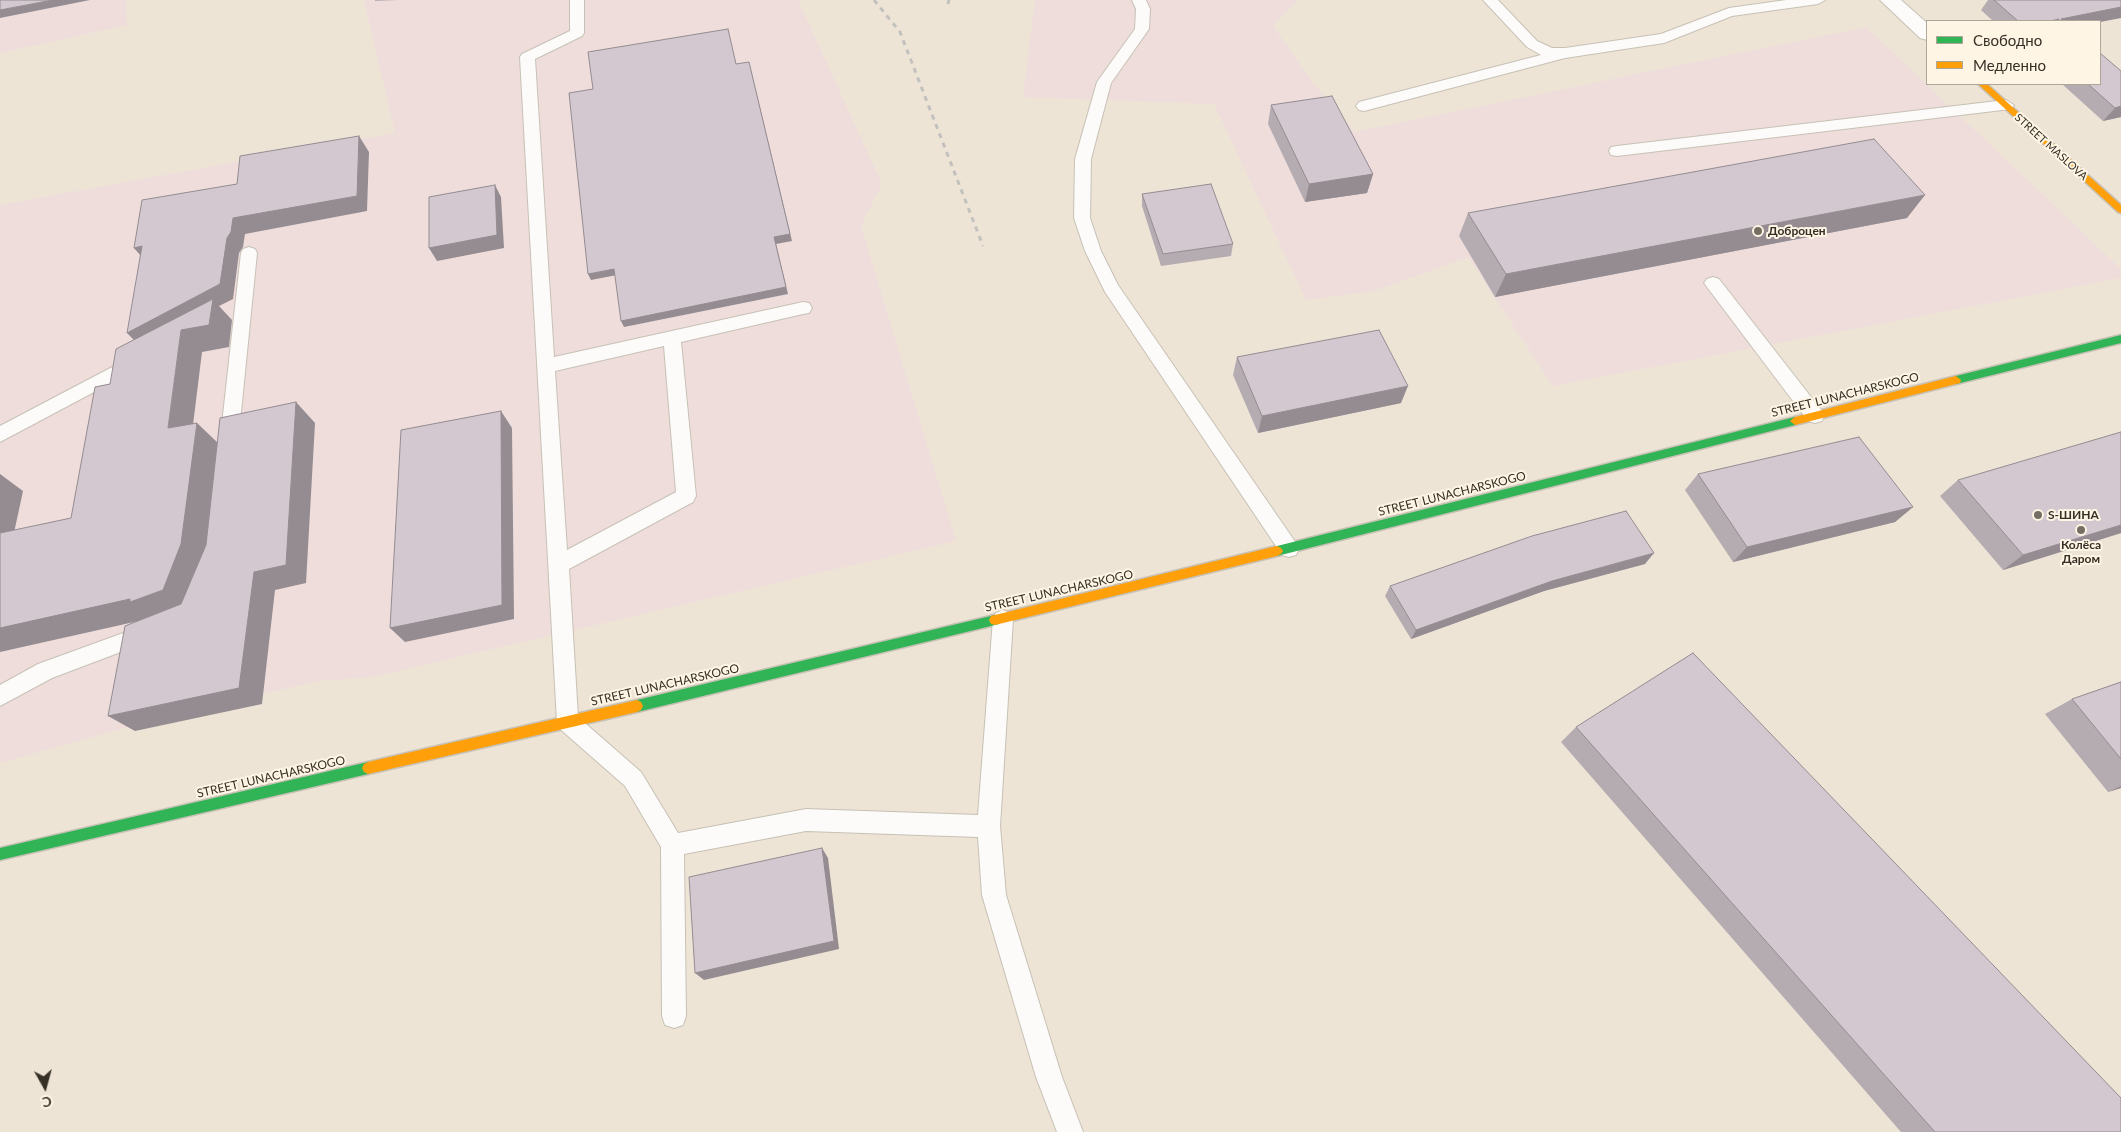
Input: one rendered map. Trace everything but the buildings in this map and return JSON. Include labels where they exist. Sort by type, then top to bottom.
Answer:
[{"type":"main road","name":"STREET MASLOVA","points":[[1983,85],[2121,210]]},
{"type":"main road","name":"STREET LUNACHARSKOGO","points":[[0,854],[1004,619],[2121,339]]},
{"type":"street","points":[[1890,0],[1926,33]]},
{"type":"lane","points":[[578,0],[577,33],[527,57],[568,722],[632,779],[672,845],[674,1016]]},
{"type":"lane","points":[[1139,0],[1143,9],[1142,29],[1104,82],[1083,159],[1082,218],[1093,251],[1111,288],[1289,549]]},
{"type":"lane","points":[[1490,0],[1532,44],[1549,53],[1565,53]]},
{"type":"lane","points":[[1364,106],[1565,53],[1664,38],[1729,12],[1818,0]]},
{"type":"lane","points":[[1617,151],[2006,106]]},
{"type":"lane","points":[[228,458],[235,308],[249,253]]},
{"type":"lane","points":[[1713,284],[1815,416]]},
{"type":"lane","points":[[546,366],[803,308]]},
{"type":"lane","points":[[558,565],[686,496],[672,338]]},
{"type":"lane","points":[[0,435],[151,353]]},
{"type":"lane","points":[[1004,619],[989,826],[994,895],[1049,1076],[1070,1132]]},
{"type":"lane","points":[[0,696],[45,671],[169,625]]},
{"type":"lane","points":[[672,845],[806,820],[989,826]]},
{"type":"shaded area","points":[[0,0],[126,0],[127,25],[0,53]]},
{"type":"shaded area","points":[[364,0],[798,0],[882,184],[861,226],[956,541],[372,677],[318,681],[153,720],[0,763],[0,205],[395,133]]},
{"type":"shaded area","points":[[1035,0],[1298,0],[1273,26],[1314,84],[1355,132],[1866,27],[2121,269],[2121,278],[1553,386],[1468,257],[1374,291],[1306,300],[1214,104],[1023,97]]},
{"type":"railway","points":[[874,0],[900,32],[983,246]]},
{"type":"railway","points":[[948,4],[949,0]]},
{"type":"traffic: fast","points":[[1956,380],[2121,339]]},
{"type":"traffic: fast","points":[[1277,551],[1795,421]]},
{"type":"traffic: fast","points":[[637,706],[995,620]]},
{"type":"traffic: fast","points":[[0,854],[368,768]]},
{"type":"traffic: slow","points":[[1983,85],[2121,210]]},
{"type":"traffic: slow","points":[[1795,421],[1956,380]]},
{"type":"traffic: slow","points":[[995,620],[1277,551]]},
{"type":"traffic: slow","points":[[368,768],[637,706]]},
{"type":"place","name":"Доброцен","points":[[1758,231]]},
{"type":"place","name":"S-ШИНА","points":[[2038,515]]},
{"type":"place","name":"Колёса Даром","points":[[2081,530]]}]
